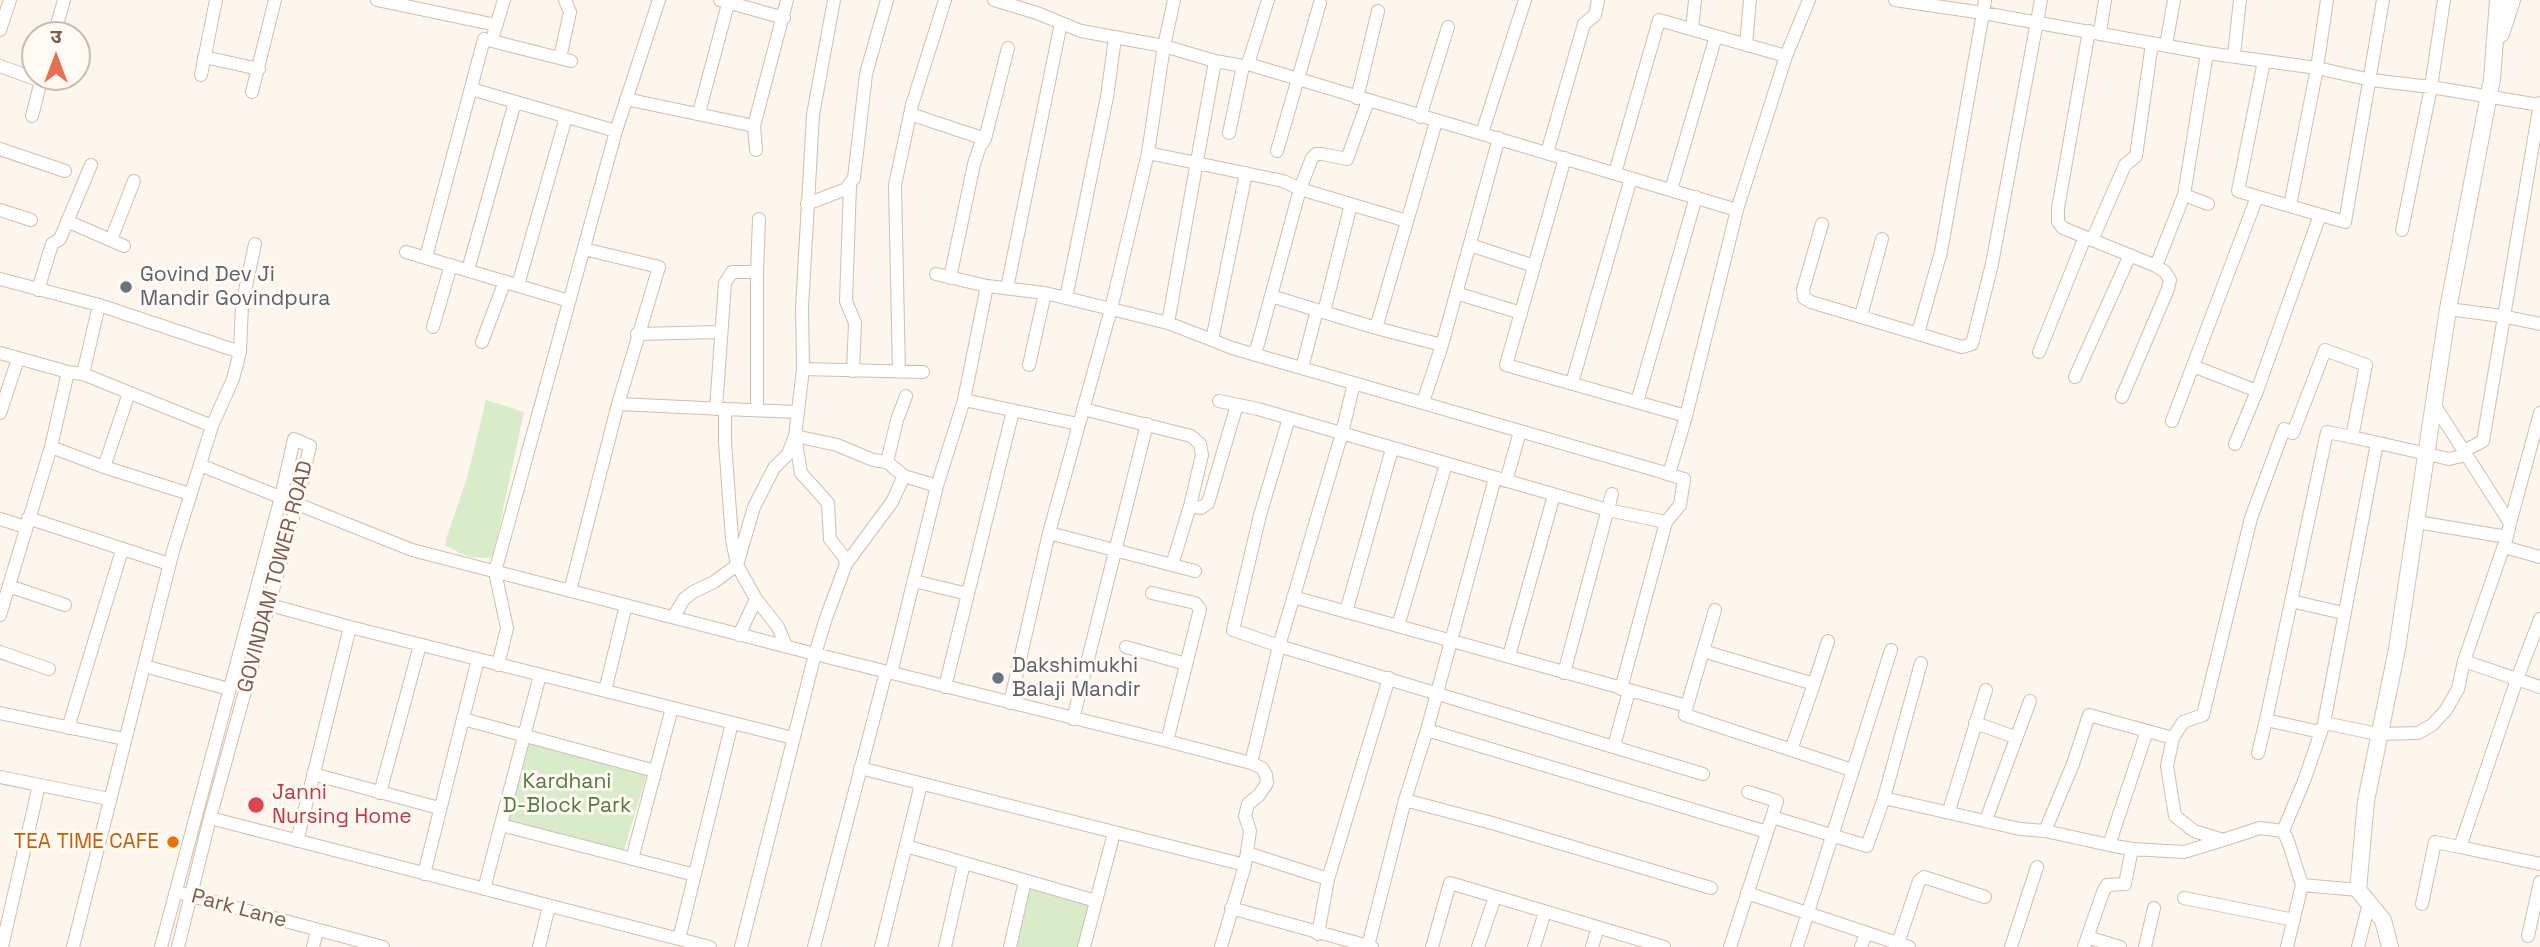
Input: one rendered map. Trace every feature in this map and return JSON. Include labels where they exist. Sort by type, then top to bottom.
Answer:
[{"type":"street","points":[[0,30],[9,0]]},
{"type":"street","points":[[58,21],[64,0]]},
{"type":"street","points":[[201,75],[216,0]]},
{"type":"street","points":[[252,92],[275,0]]},
{"type":"street","points":[[377,0],[428,6],[496,25]]},
{"type":"street","points":[[492,41],[504,0]]},
{"type":"street","points":[[426,257],[484,39],[566,60],[570,12],[565,0]]},
{"type":"street","points":[[498,664],[507,618],[495,572],[616,131],[659,0]]},
{"type":"street","points":[[755,150],[754,126],[787,0]]},
{"type":"street","points":[[674,616],[684,599],[737,565],[754,507],[774,468],[788,454],[795,436],[803,369],[802,308],[813,116],[834,0]]},
{"type":"street","points":[[853,371],[855,323],[846,301],[850,185],[856,169],[866,74],[887,0]]},
{"type":"street","points":[[899,372],[895,184],[910,114],[938,17],[946,0]]},
{"type":"street","points":[[994,0],[1037,13],[1081,32],[1164,46],[1215,61],[1245,65],[1297,79],[1737,210]]},
{"type":"street","points":[[1010,703],[1049,533],[1111,309],[1148,153],[1164,46],[1174,0]]},
{"type":"street","points":[[1229,133],[1245,65],[1268,0]]},
{"type":"street","points":[[1482,133],[1525,0]]},
{"type":"street","points":[[1547,153],[1584,24],[1595,15],[1598,0]]},
{"type":"street","points":[[1692,29],[1695,0]]},
{"type":"street","points":[[1746,44],[1750,0]]},
{"type":"street","points":[[936,274],[987,286],[1045,293],[1168,323],[1255,355],[1670,474],[1737,210],[1786,56],[1808,0]]},
{"type":"street","points":[[1895,0],[1984,6],[2038,22],[2207,53],[2234,55],[2317,68],[2371,80],[2540,104],[2502,316],[2483,441],[2465,453],[2449,459],[2327,432],[2258,753]]},
{"type":"street","points":[[1822,224],[1803,290],[1804,298],[1962,347],[1972,344],[2041,0]]},
{"type":"street","points":[[2105,0],[2095,32],[2057,216],[2063,228],[2156,266],[2165,272],[2170,280],[2122,397]]},
{"type":"street","points":[[2166,45],[2174,0]]},
{"type":"street","points":[[2234,55],[2241,0]]},
{"type":"street","points":[[2290,206],[2317,68],[2327,0]]},
{"type":"street","points":[[2264,61],[2238,191],[2345,222],[2383,0]]},
{"type":"street","points":[[2402,230],[2431,87],[2444,0]]},
{"type":"street","points":[[2358,947],[2363,896],[2366,801],[2397,649],[2448,309],[2490,95],[2498,0]]},
{"type":"street","points":[[2495,56],[2512,0]]},
{"type":"street","points":[[699,113],[726,1],[784,18]]},
{"type":"street","points":[[1277,151],[1320,3]]},
{"type":"street","points":[[1918,333],[1941,252],[1984,6]]},
{"type":"street","points":[[1255,355],[1300,189],[1312,158],[1316,154],[1347,159],[1363,99],[1378,12]]},
{"type":"street","points":[[1615,173],[1659,20],[1786,56]]},
{"type":"street","points":[[1007,288],[1061,23]]},
{"type":"street","points":[[1420,117],[1448,27]]},
{"type":"street","points":[[1671,190],[1716,36]]},
{"type":"street","points":[[1066,298],[1107,97],[1115,38]]},
{"type":"street","points":[[2039,352],[2088,239],[2125,166],[2136,156],[2152,43]]},
{"type":"street","points":[[950,278],[974,164],[985,139],[1007,47]]},
{"type":"street","points":[[2156,266],[2184,195],[2207,53]]},
{"type":"street","points":[[205,57],[258,69]]},
{"type":"street","points":[[1168,323],[1215,61]]},
{"type":"street","points":[[0,66],[21,72]]},
{"type":"street","points":[[471,89],[616,131]]},
{"type":"street","points":[[32,116],[39,91]]},
{"type":"street","points":[[626,99],[754,126]]},
{"type":"street","points":[[468,270],[515,102]]},
{"type":"street","points":[[910,114],[985,139]]},
{"type":"street","points":[[518,285],[566,117]]},
{"type":"street","points":[[1376,328],[1436,122]]},
{"type":"street","points":[[1423,402],[1442,345],[1499,138]]},
{"type":"street","points":[[0,149],[65,171]]},
{"type":"street","points":[[1148,153],[1283,181],[1300,189],[1407,221]]},
{"type":"street","points":[[1565,158],[1506,365],[1686,416]]},
{"type":"street","points":[[38,290],[52,244],[60,239],[91,165]]},
{"type":"street","points":[[1212,340],[1246,173]]},
{"type":"street","points":[[1572,383],[1631,178]]},
{"type":"street","points":[[111,240],[134,181]]},
{"type":"street","points":[[807,205],[850,185]]},
{"type":"street","points":[[2184,195],[2208,204]]},
{"type":"street","points":[[1637,402],[1696,197]]},
{"type":"street","points":[[2172,421],[2258,197]]},
{"type":"street","points":[[1302,368],[1351,204]]},
{"type":"street","points":[[0,210],[31,220]]},
{"type":"street","points":[[2235,444],[2258,391],[2320,215]]},
{"type":"street","points":[[757,410],[759,219]]},
{"type":"street","points":[[67,221],[124,246]]},
{"type":"street","points":[[1861,316],[1882,239]]},
{"type":"street","points":[[73,947],[169,564],[212,426],[233,379],[240,352],[242,305],[255,244]]},
{"type":"street","points":[[1469,245],[1534,266]]},
{"type":"street","points":[[570,591],[637,334],[659,267],[584,249]]},
{"type":"street","points":[[406,252],[569,301]]},
{"type":"street","points":[[2075,377],[2130,255]]},
{"type":"street","points":[[433,327],[451,265]]},
{"type":"street","points":[[757,272],[739,271],[727,276],[720,332],[721,409],[732,539],[737,565],[756,599],[778,627],[786,646]]},
{"type":"street","points":[[0,279],[99,305],[240,352]]},
{"type":"street","points":[[482,342],[505,281]]},
{"type":"street","points":[[814,947],[860,768],[914,581],[937,486],[964,400],[987,286]]},
{"type":"street","points":[[1029,365],[1045,293]]},
{"type":"street","points":[[1456,293],[1521,313]]},
{"type":"street","points":[[1271,296],[1442,345]]},
{"type":"street","points":[[83,374],[99,305]]},
{"type":"street","points":[[2448,309],[2540,324]]},
{"type":"street","points":[[637,334],[720,332]]},
{"type":"street","points":[[2223,840],[2194,831],[2175,816],[2167,766],[2173,738],[2183,722],[2203,715],[2251,518],[2284,429],[2293,433],[2325,350],[2366,365],[2352,437]]},
{"type":"street","points":[[0,353],[83,374],[212,426]]},
{"type":"street","points":[[0,412],[3,394],[18,359]]},
{"type":"street","points":[[2193,366],[2258,391]]},
{"type":"street","points":[[803,369],[923,372]]},
{"type":"street","points":[[0,615],[51,447],[68,372]]},
{"type":"street","points":[[1251,762],[1279,646],[1342,433],[1354,383]]},
{"type":"street","points":[[104,467],[128,393]]},
{"type":"street","points":[[887,462],[906,396]]},
{"type":"street","points":[[964,400],[1078,424]]},
{"type":"street","points":[[1219,401],[1289,418],[1608,510],[1666,522]]},
{"type":"street","points":[[2433,403],[2510,523]]},
{"type":"street","points":[[618,404],[798,412]]},
{"type":"street","points":[[1190,506],[1201,508],[1209,503],[1237,405]]},
{"type":"street","points":[[1083,409],[1191,436],[1200,444],[1202,454],[1190,506],[1172,565]]},
{"type":"street","points":[[945,687],[1013,411]]},
{"type":"street","points":[[2266,720],[2378,734],[2418,733],[2446,710],[2458,688],[2464,661],[2505,542],[2540,414]]},
{"type":"street","points":[[1289,418],[1260,514],[1232,626],[1237,632],[1703,774]]},
{"type":"street","points":[[1073,719],[1147,424]]},
{"type":"street","points":[[1231,908],[1370,947],[1405,800],[1427,730],[1450,641],[1501,480],[1520,432]]},
{"type":"street","points":[[795,436],[837,445],[873,460],[887,462],[904,476],[937,486]]},
{"type":"street","points":[[795,436],[801,473],[828,503],[830,539],[846,564]]},
{"type":"street","name":"GOVINDAM TOWER ROAD","points":[[161,947],[281,497],[294,439],[310,446],[297,503],[210,818],[178,947]]},
{"type":"street","points":[[2287,947],[2302,885],[2283,831],[2322,728],[2377,443]]},
{"type":"street","points":[[51,447],[190,494]]},
{"type":"street","points":[[1346,612],[1392,449]]},
{"type":"street","points":[[1398,626],[1446,464]]},
{"type":"street","points":[[200,465],[412,550],[888,673],[1251,762],[1262,768],[1267,783],[1259,795],[1248,804],[1245,816],[1250,831],[1246,859],[1221,947]]},
{"type":"street","points":[[1614,746],[1666,522],[1680,505],[1684,479],[1662,472]]},
{"type":"street","points":[[741,947],[826,618],[846,564],[892,502],[904,476]]},
{"type":"street","points":[[1564,673],[1612,494]]},
{"type":"street","points":[[1509,656],[1554,495]]},
{"type":"street","points":[[0,519],[26,523],[169,564]]},
{"type":"street","points":[[2417,522],[2505,542],[2540,557]]},
{"type":"street","points":[[1049,533],[1195,571]]},
{"type":"street","points":[[68,728],[122,550]]},
{"type":"street","points":[[914,581],[968,594]]},
{"type":"street","points":[[9,586],[65,605]]},
{"type":"street","points":[[1152,593],[1198,605],[1197,622],[1167,741]]},
{"type":"street","points":[[1293,597],[1687,706]]},
{"type":"street","points":[[739,635],[756,599]]},
{"type":"street","points":[[252,601],[793,738]]},
{"type":"street","points":[[2291,601],[2343,613]]},
{"type":"street","points":[[606,691],[626,605]]},
{"type":"street","points":[[1715,610],[1685,715],[1852,770]]},
{"type":"street","points":[[2460,847],[2540,619]]},
{"type":"street","points":[[297,841],[350,627]]},
{"type":"street","points":[[1791,750],[1828,641]]},
{"type":"street","points":[[380,793],[420,645]]},
{"type":"street","points":[[1126,647],[1186,664]]},
{"type":"street","points":[[1797,947],[1891,650]]},
{"type":"street","points":[[1703,651],[1814,684]]},
{"type":"street","points":[[0,652],[49,669]]},
{"type":"street","points":[[424,874],[478,659]]},
{"type":"street","points":[[2464,661],[2540,687]]},
{"type":"street","points":[[1772,817],[1867,846],[1884,798],[1921,663]]},
{"type":"street","points":[[144,666],[229,688]]},
{"type":"street","points":[[484,890],[540,675]]},
{"type":"street","points":[[1318,934],[1328,879],[1389,678]]},
{"type":"street","points":[[1949,811],[1986,690]]},
{"type":"street","points":[[1986,820],[2030,701]]},
{"type":"street","points":[[632,859],[672,708]]},
{"type":"street","points":[[0,713],[124,739]]},
{"type":"street","points":[[2045,831],[2073,764],[2089,715],[2173,738]]},
{"type":"street","points":[[463,719],[655,771]]},
{"type":"street","points":[[679,939],[732,723]]},
{"type":"street","points":[[1975,723],[2015,737]]},
{"type":"street","points":[[1427,730],[1767,832]]},
{"type":"street","points":[[2109,845],[2147,732]]},
{"type":"street","points":[[860,768],[1114,833],[1246,859],[1328,879]]},
{"type":"street","points":[[313,774],[439,808]]},
{"type":"street","points":[[0,777],[109,799]]},
{"type":"street","points":[[881,947],[921,784]]},
{"type":"street","points":[[2,947],[39,785]]},
{"type":"street","points":[[1730,947],[1777,801],[1748,792]]},
{"type":"street","points":[[1884,798],[2020,829],[2045,831],[2132,849],[2185,852],[2260,828],[2283,831]]},
{"type":"street","points":[[1405,800],[1711,888]]},
{"type":"street","points":[[210,818],[710,947]]},
{"type":"street","points":[[501,825],[695,875]]},
{"type":"street","points":[[1084,947],[1114,833]]},
{"type":"street","points":[[2422,904],[2435,842],[2540,864]]},
{"type":"street","points":[[905,846],[1096,901]]},
{"type":"street","points":[[2120,947],[2085,942],[2108,885],[2125,884],[2132,849]]},
{"type":"street","points":[[945,947],[964,863]]},
{"type":"street","points":[[2011,947],[2037,867]]},
{"type":"street","points":[[1747,893],[1904,945],[1919,881],[1924,877],[1985,897]]},
{"type":"street","points":[[1010,947],[1025,881]]},
{"type":"street","points":[[2528,936],[2540,882]]},
{"type":"street","points":[[1432,947],[1450,883],[1662,947]]},
{"type":"street","points":[[2302,885],[2363,896],[2383,920],[2390,947]]},
{"type":"street","name":"Park Lane","points":[[176,892],[383,947]]},
{"type":"street","points":[[1478,947],[1495,897]]},
{"type":"street","points":[[2184,898],[2294,920]]},
{"type":"street","points":[[539,947],[549,906]]},
{"type":"street","points":[[2145,947],[2154,908]]},
{"type":"street","points":[[1534,947],[1545,912]]},
{"type":"street","points":[[1592,947],[1598,928]]},
{"type":"street","points":[[313,947],[317,930]]},
{"type":"street","points":[[1861,947],[1866,933]]},
{"type":"green space","points":[[486,400],[524,412],[493,556],[489,558],[469,557],[446,546],[467,478]]},
{"type":"green space","name":"Kardhani D-Block Park","points":[[527,742],[647,774],[624,850],[509,820]]},
{"type":"green space","points":[[1029,887],[1089,905],[1078,947],[1017,947]]},
{"type":"place","name":"Govind Dev Ji Mandir Govindpura","points":[[126,287]]},
{"type":"place","name":"Dakshimukhi Balaji Mandir","points":[[998,678]]},
{"type":"place","name":"Janni Nursing Home","points":[[256,805]]},
{"type":"place","name":"TEA TIME CAFE","points":[[173,842]]}]
